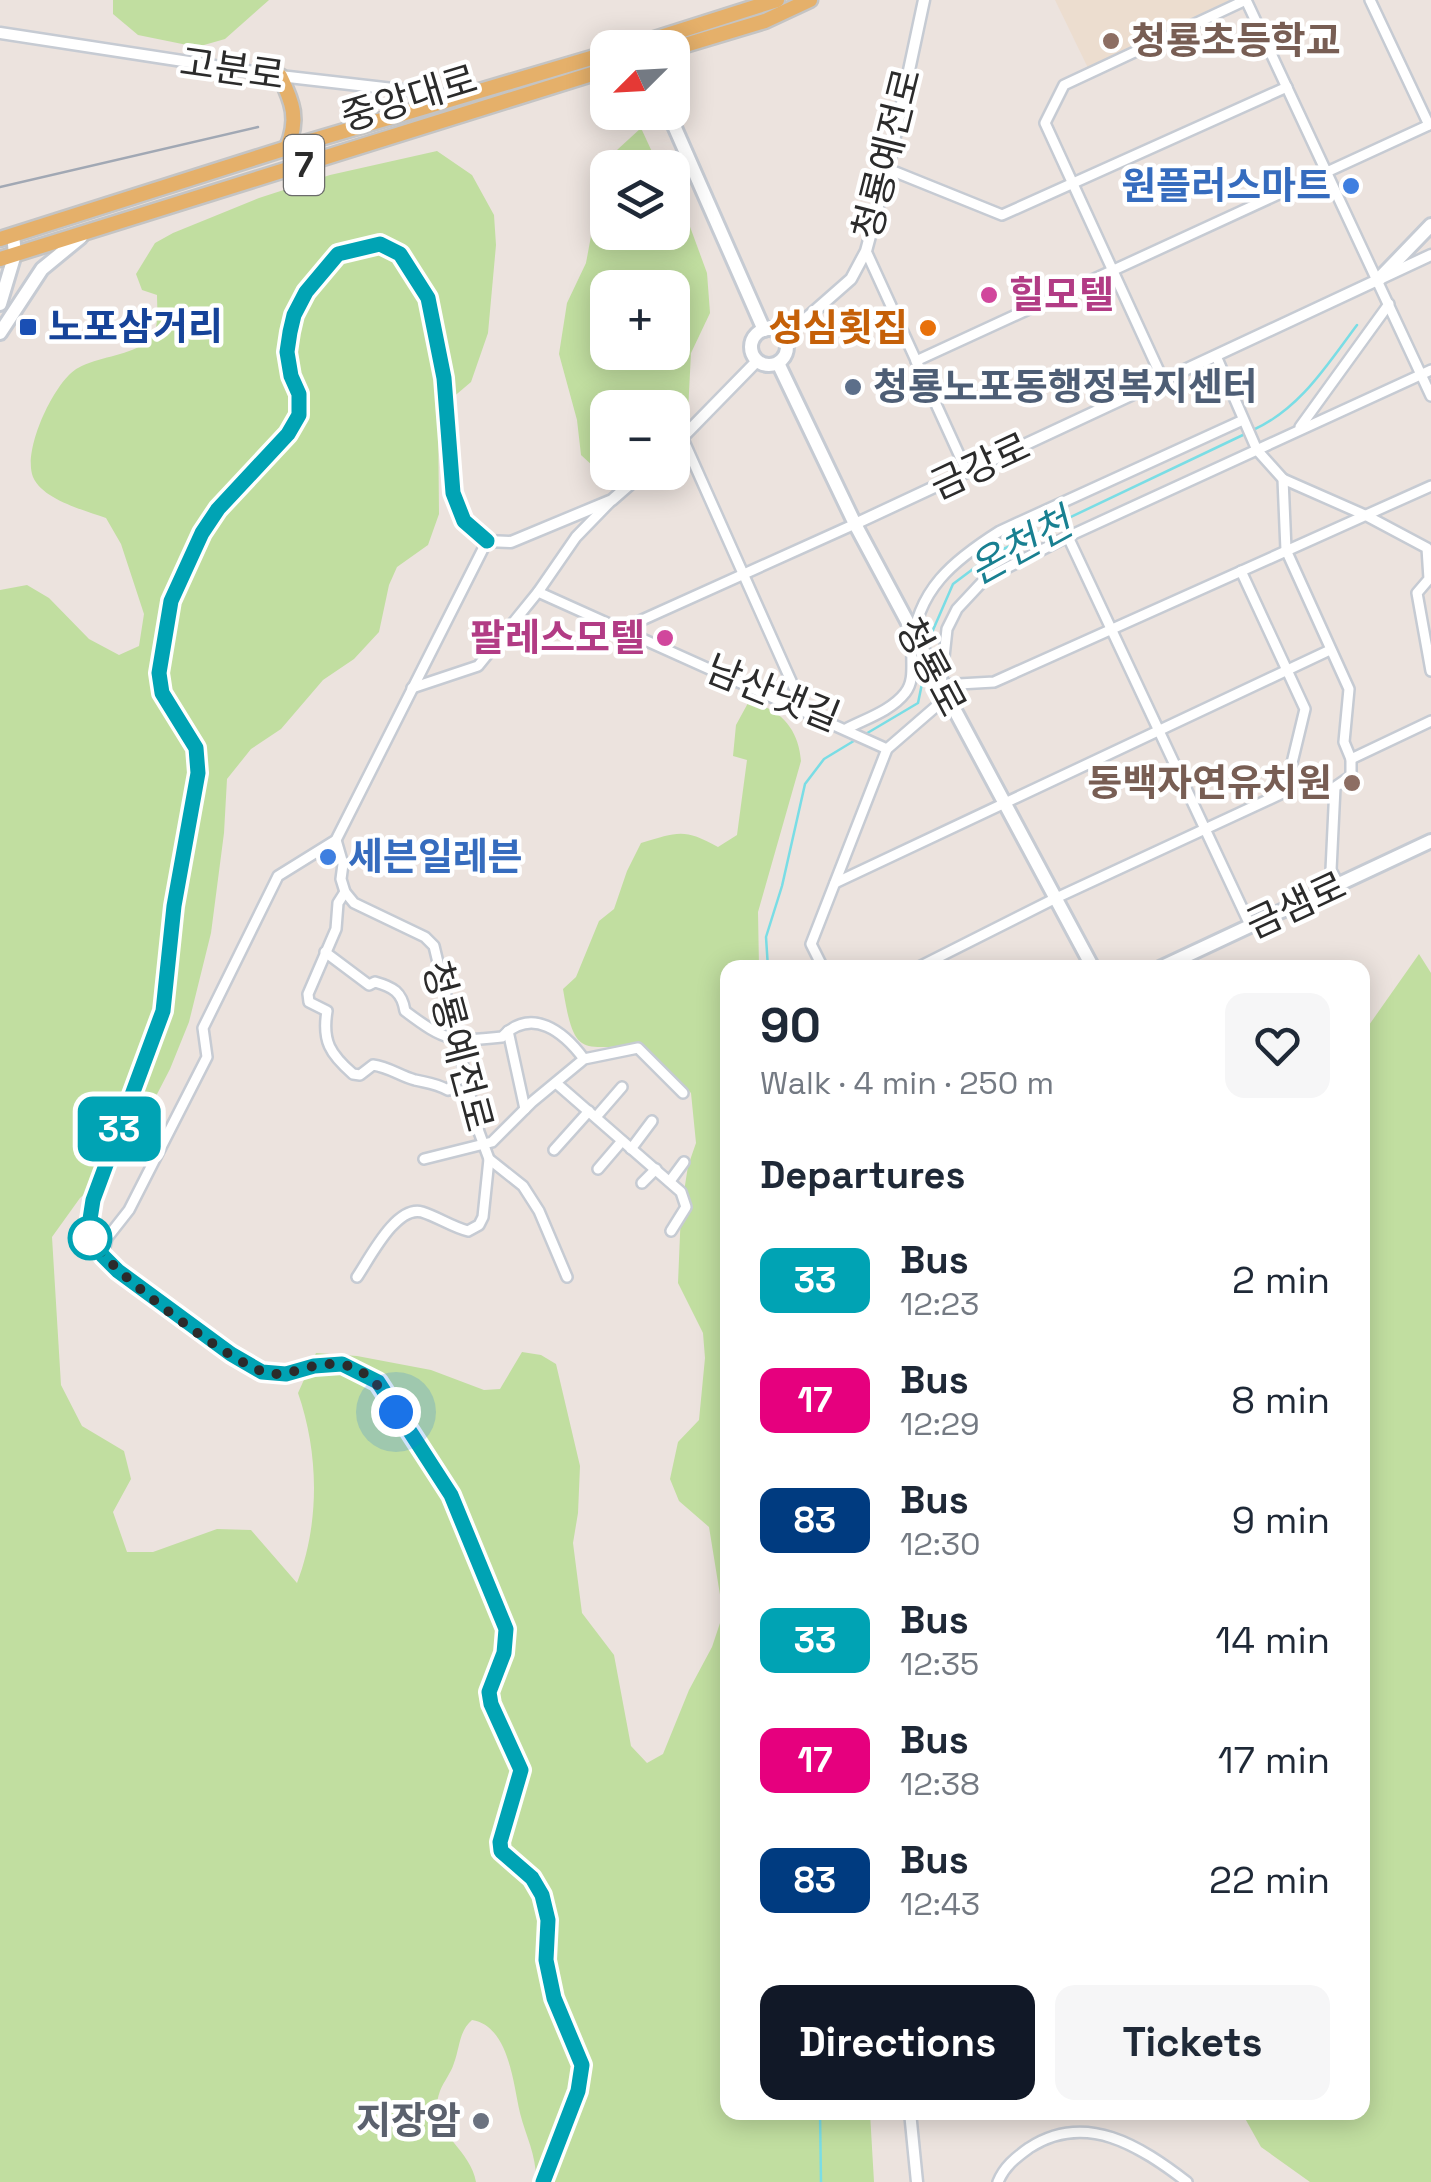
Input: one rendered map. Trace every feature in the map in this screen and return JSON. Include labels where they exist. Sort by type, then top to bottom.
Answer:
[{"type":"main road","points":[[684,30],[778,0]]},
{"type":"main road","points":[[690,44],[766,21],[810,0]]},
{"type":"main road","name":"중앙대로","points":[[7,237],[590,59]]},
{"type":"main road","points":[[280,76],[294,104],[296,119],[288,148]]},
{"type":"main road","name":"중앙대로","points":[[8,256],[590,76]]},
{"type":"main road","points":[[676,130],[764,330]]},
{"type":"main road","points":[[1378,280],[1431,225]]},
{"type":"main road","points":[[0,333],[42,268],[85,234]]},
{"type":"main road","points":[[0,304],[7,237]]},
{"type":"main road","points":[[764,330],[775,330],[784,337],[786,355],[778,364],[766,365],[752,354],[752,342],[764,330]]},
{"type":"main road","name":"청룡로","points":[[778,364],[855,524],[1088,960]]},
{"type":"main road","name":"금샘로","points":[[1178,960],[1431,841]]},
{"type":"street","name":"청룡예전로","points":[[784,337],[850,278],[866,250],[888,169],[924,0]]},
{"type":"street","points":[[1163,380],[1045,122],[1064,84],[1246,0],[1389,304],[1426,372],[1431,396]]},
{"type":"street","points":[[916,361],[1430,124],[1370,0]]},
{"type":"street","name":"고분로","points":[[0,33],[280,76],[465,97]]},
{"type":"street","points":[[888,169],[1002,215],[1287,87]]},
{"type":"street","points":[[543,2182],[578,2091],[582,2065],[554,1998],[546,1960],[548,1920],[542,1895],[532,1878],[501,1851],[500,1842],[521,1770],[489,1692],[504,1653],[506,1629],[451,1495],[378,1382],[342,1364],[286,1374],[262,1372],[202,1334],[118,1271],[92,1242],[88,1221],[163,1011],[174,906],[198,773],[196,748],[162,693],[159,673],[171,601],[202,533],[218,509],[288,434],[299,415],[299,394],[287,352],[294,315],[306,292],[338,254],[380,244],[400,254],[428,298],[444,378],[453,493],[464,521],[487,541],[512,542],[612,500]]},
{"type":"street","points":[[866,250],[968,472]]},
{"type":"street","name":"금강로","points":[[855,524],[1431,255]]},
{"type":"street","points":[[1297,431],[1389,304]]},
{"type":"street","points":[[1216,356],[1255,446],[1283,479],[1427,548],[1428,578],[1416,593],[1431,671]]},
{"type":"street","points":[[690,432],[758,361]]},
{"type":"street","points":[[944,691],[947,629],[970,594],[1005,566],[1255,446],[1426,372]]},
{"type":"street","name":"남산냇길","points":[[538,592],[846,729],[887,708],[906,692],[912,680],[920,606],[938,578],[966,552],[1017,523],[1244,422]]},
{"type":"street","points":[[690,455],[804,710]]},
{"type":"street","points":[[1283,479],[1286,550],[1348,689],[1344,742],[1352,759],[1350,776],[1335,787],[1331,870],[1339,885]]},
{"type":"street","points":[[819,960],[811,944],[886,748],[944,691],[994,682],[1431,486]]},
{"type":"street","points":[[412,688],[478,666],[538,592],[576,537],[623,490]]},
{"type":"street","points":[[622,629],[855,524]]},
{"type":"street","points":[[1068,537],[1251,927]]},
{"type":"street","points":[[103,1256],[107,1238],[129,1210],[207,1057],[204,1028],[278,876],[336,840],[487,541]]},
{"type":"street","points":[[944,960],[1054,899],[1285,792],[1305,709],[1241,570]]},
{"type":"street","points":[[834,883],[1330,650]]},
{"type":"street","points":[[1352,759],[1431,721]]},
{"type":"street","points":[[846,729],[886,748]]},
{"type":"street","points":[[336,840],[345,892],[338,902],[336,929],[308,994],[310,1002],[327,1010],[325,1040],[352,1074],[360,1074],[373,1065],[382,1066],[416,1080],[428,1079],[448,1090],[467,1076]]},
{"type":"street","name":"청룡예전로","points":[[345,892],[354,903],[425,937],[434,946],[490,1159],[524,1186],[555,1243],[567,1277]]},
{"type":"street","points":[[325,952],[369,985],[375,982],[393,986],[405,1011],[442,1038],[502,1037],[532,1022],[543,1023],[560,1032],[584,1059]]},
{"type":"street","points":[[508,1031],[526,1109]]},
{"type":"street","points":[[424,1159],[500,1137],[584,1059],[638,1048],[683,1093]]},
{"type":"street","points":[[556,1083],[686,1199],[686,1207],[671,1230]]},
{"type":"street","points":[[554,1150],[622,1087]]},
{"type":"street","points":[[631,1148],[652,1121]]},
{"type":"street","points":[[598,1169],[622,1141]]},
{"type":"street","points":[[357,1278],[400,1216],[423,1212],[468,1230],[478,1225],[490,1159]]},
{"type":"street","points":[[670,1181],[684,1162]]},
{"type":"street","points":[[642,1183],[656,1169]]},
{"type":"street","points":[[911,2120],[917,2182]]},
{"type":"street","points":[[998,2182],[1009,2162],[1034,2145],[1065,2131],[1082,2130],[1152,2156],[1188,2182]]},
{"type":"shaded area","name":"청룡초등학교","points":[[1055,0],[1240,0],[1088,68]]},
{"type":"green space","points":[[113,0],[269,0],[225,39],[197,47],[138,35],[113,14]]},
{"type":"green space","points":[[639,130],[651,150],[617,150]]},
{"type":"green space","points":[[437,151],[472,175],[494,215],[496,245],[488,333],[471,382],[438,410],[439,514],[428,545],[397,567],[379,632],[354,659],[323,680],[281,729],[251,749],[227,779],[211,933],[189,1022],[170,1069],[123,1160],[80,1198],[52,1237],[61,1385],[82,1426],[124,1451],[131,1479],[113,1512],[127,1552],[153,1552],[217,1529],[251,1530],[297,1583],[310,1536],[314,1488],[310,1440],[298,1393],[316,1353],[357,1356],[431,1370],[484,1390],[500,1389],[522,1352],[541,1355],[556,1364],[580,1466],[573,1543],[582,1613],[614,1655],[631,1746],[647,1763],[663,1754],[720,1623],[720,2120],[870,2120],[874,2182],[536,2182],[533,2155],[502,2044],[484,2024],[472,2020],[462,2034],[437,2105],[443,2128],[466,2158],[476,2182],[0,2182],[0,590],[27,585],[49,598],[89,639],[119,655],[139,646],[144,614],[121,544],[106,518],[55,498],[38,485],[31,465],[36,434],[51,401],[69,375],[94,361],[137,348],[153,335],[157,295],[142,290],[136,274],[155,243],[259,198],[330,175]]},
{"type":"green space","points":[[690,227],[707,273],[710,313],[691,353],[689,390],[590,390],[590,463],[581,455],[577,420],[559,354],[567,303],[586,263],[590,242],[590,250],[690,250]]},
{"type":"green space","points":[[748,703],[770,709],[786,721],[796,739],[801,761],[758,912],[759,960],[720,960],[720,1595],[709,1527],[679,1501],[670,1479],[678,1442],[699,1420],[705,1358],[703,1333],[678,1283],[681,1211],[696,1143],[691,1093],[644,1046],[594,1047],[578,1039],[563,989],[576,977],[599,921],[614,909],[641,843],[681,834],[718,847],[737,835],[747,760],[733,756],[736,725]]},
{"type":"green space","points":[[1419,954],[1431,973],[1431,2182],[1310,2182],[1261,2147],[1246,2120],[1370,2120],[1370,1024]]},
{"type":"waterway","name":"온천천","points":[[1253,430],[1299,398],[1357,325]]},
{"type":"waterway","name":"온천천","points":[[929,652],[933,630],[953,584],[993,554],[1245,434]]},
{"type":"waterway","name":"온천천","points":[[864,735],[918,703],[925,669]]},
{"type":"waterway","name":"온천천","points":[[767,960],[766,937],[805,784],[824,759],[857,739]]},
{"type":"waterway","name":"온천천","points":[[820,2120],[821,2182]]},
{"type":"railway","points":[[0,187],[258,127]]},
{"type":"bus line","name":"33","points":[[487,541],[464,521],[453,493],[444,378],[428,298],[400,254],[380,244],[338,254],[314,280],[294,315],[287,352],[299,394],[299,415],[288,434],[218,509],[202,533],[171,601],[159,673],[162,693],[196,748],[198,773],[174,906],[163,1011],[93,1200],[88,1232],[118,1271],[231,1354],[262,1372],[286,1374],[342,1364],[378,1382],[451,1495],[506,1629],[504,1653],[489,1692],[521,1770],[500,1842],[501,1851],[532,1878],[542,1895],[548,1920],[546,1960],[554,1998],[582,2065],[578,2091],[543,2182]]},
{"type":"place","name":"청룡초등학교","points":[[1111,41]]},
{"type":"place","name":"원플러스마트","points":[[1351,186]]},
{"type":"place","name":"힐모텔","points":[[989,295]]},
{"type":"place","name":"노포삼거리","points":[[28,327]]},
{"type":"place","name":"성심횟집","points":[[928,328]]},
{"type":"place","name":"청룡노포동행정복지센터","points":[[853,387]]},
{"type":"place","name":"팔레스모텔","points":[[665,638]]},
{"type":"place","name":"동백자연유치원","points":[[1352,783]]},
{"type":"place","name":"세븐일레븐","points":[[328,857]]},
{"type":"place","name":"지장암","points":[[481,2121]]},
{"type":"route","points":[[90,1238],[118,1271],[231,1354],[262,1372],[286,1374],[342,1364],[378,1382],[396,1412]]}]
